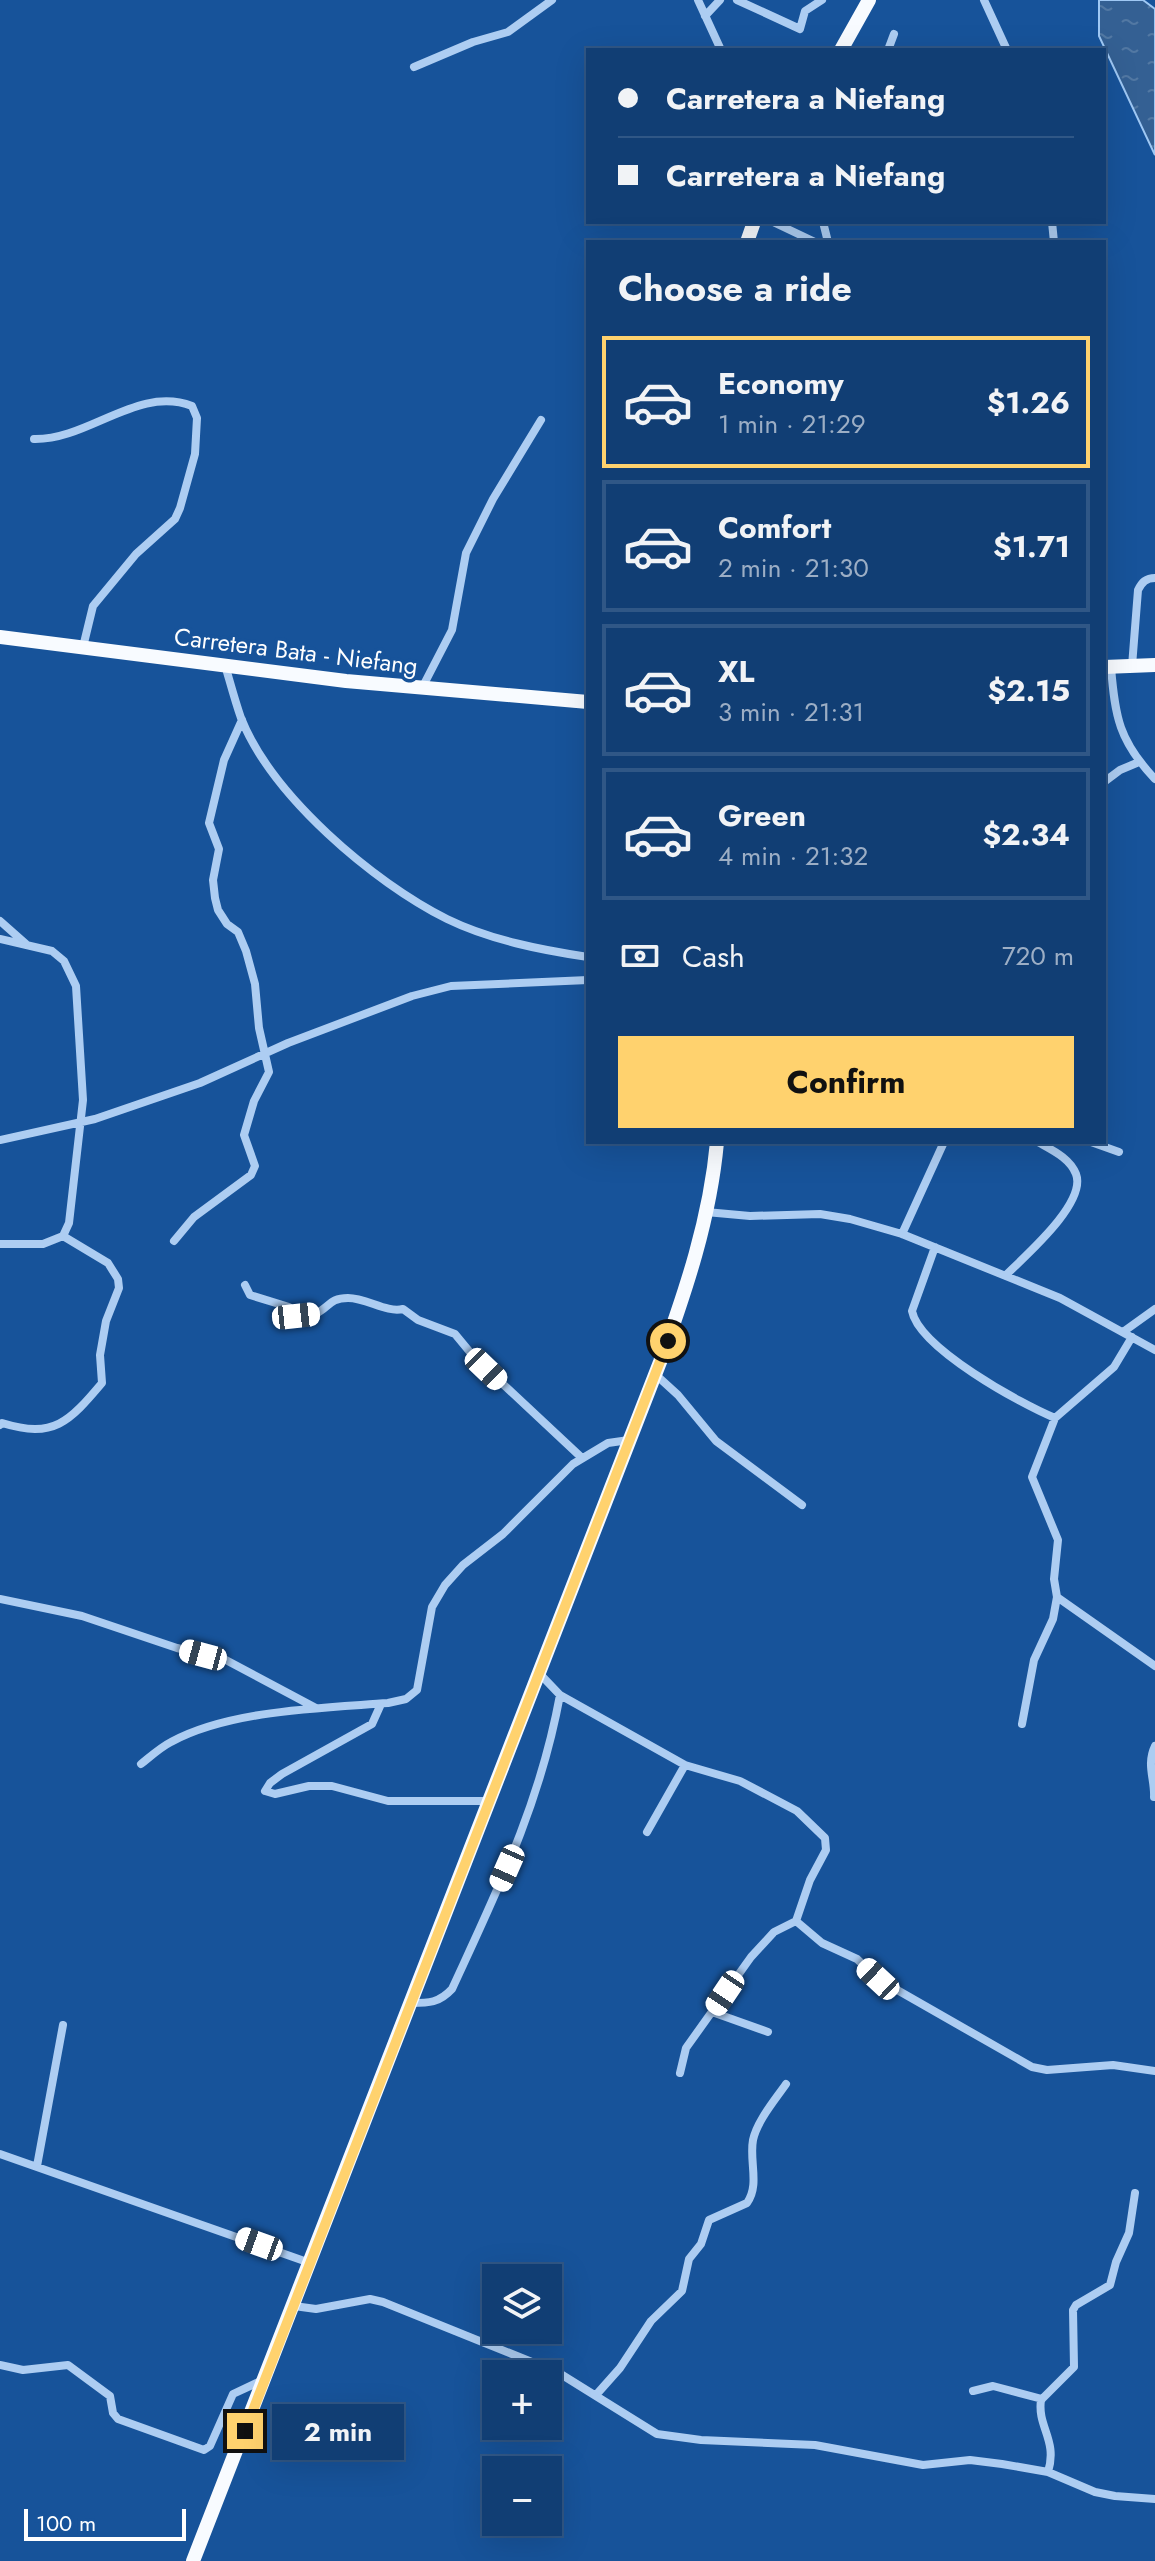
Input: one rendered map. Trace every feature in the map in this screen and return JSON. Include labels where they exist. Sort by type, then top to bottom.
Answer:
[{"type":"main road","points":[[842,48],[869,0]]},
{"type":"main road","name":"Carretera Bata - Niefang","points":[[0,637],[422,689],[586,702]]},
{"type":"main road","points":[[1108,667],[1155,665]]},
{"type":"main road","points":[[555,700],[586,693]]},
{"type":"main road","points":[[193,2561],[655,1374],[682,1300],[706,1212],[717,1144]]},
{"type":"street","points":[[414,67],[460,47],[508,32],[552,0]]},
{"type":"street","points":[[698,0],[720,48]]},
{"type":"street","points":[[705,16],[720,0]]},
{"type":"street","points":[[737,0],[800,29],[805,11],[822,0]]},
{"type":"street","points":[[984,0],[1006,48]]},
{"type":"street","points":[[889,48],[894,34]]},
{"type":"street","points":[[777,224],[811,240]]},
{"type":"street","points":[[34,439],[50,440],[66,436],[148,402],[180,402],[192,406],[197,418],[195,454],[175,519],[136,554],[93,606],[83,647]]},
{"type":"street","points":[[422,689],[452,630],[466,553],[493,499],[541,420]]},
{"type":"street","points":[[1132,666],[1138,590],[1148,578],[1155,578]]},
{"type":"street","points":[[225,665],[242,720],[274,774],[312,819],[382,881],[449,920],[520,944],[586,957]]},
{"type":"street","points":[[1108,667],[1118,722],[1139,762],[1155,779]]},
{"type":"street","points":[[174,1241],[194,1217],[251,1175],[255,1166],[244,1135],[254,1101],[269,1072],[259,1028],[255,984],[246,951],[238,932],[227,924],[218,910],[213,880],[219,849],[209,823],[224,760],[242,720]]},
{"type":"street","points":[[1106,780],[1139,762]]},
{"type":"street","points":[[0,921],[29,946]]},
{"type":"street","points":[[0,939],[52,951],[64,961],[76,986],[83,1100],[69,1223],[63,1236],[43,1244],[0,1244]]},
{"type":"street","points":[[0,1140],[82,1122],[200,1083],[412,996],[451,986],[586,980]]},
{"type":"street","points":[[902,1234],[943,1144]]},
{"type":"street","points":[[1006,1275],[1062,1215],[1077,1188],[1076,1174],[1064,1157],[1041,1144]]},
{"type":"street","points":[[1097,1144],[1119,1152]]},
{"type":"street","points":[[706,1212],[750,1216],[820,1214],[902,1234],[1060,1298],[1155,1350]]},
{"type":"street","points":[[1,1423],[26,1430],[48,1430],[82,1406],[102,1383],[100,1355],[106,1321],[119,1288],[118,1279],[108,1263],[63,1236]]},
{"type":"street","points":[[935,1247],[912,1311],[923,1332],[939,1348],[1014,1399],[1055,1418]]},
{"type":"street","points":[[245,1285],[250,1295],[289,1307],[296,1316],[315,1314],[330,1301],[347,1298],[366,1300],[393,1311],[403,1309],[418,1320],[455,1334],[474,1357],[582,1458]]},
{"type":"street","points":[[1123,1332],[1155,1309]]},
{"type":"street","points":[[1022,1724],[1034,1660],[1053,1619],[1057,1597],[1054,1579],[1058,1540],[1032,1477],[1055,1418],[1114,1367],[1132,1337]]},
{"type":"street","points":[[655,1374],[678,1395],[716,1441],[802,1505]]},
{"type":"street","points":[[141,1764],[171,1742],[209,1726],[267,1715],[406,1699],[417,1690],[432,1607],[445,1585],[463,1565],[503,1534],[547,1488],[582,1458],[608,1443],[629,1440]]},
{"type":"street","points":[[1057,1597],[1155,1666]]},
{"type":"street","points":[[0,1599],[82,1616],[177,1648],[224,1659],[317,1709]]},
{"type":"street","points":[[539,1673],[560,1695],[685,1765],[740,1781],[797,1811],[825,1838],[826,1850],[796,1921],[774,1932],[751,1957],[686,2048],[680,2073]]},
{"type":"street","points":[[411,2003],[435,2002],[443,1999],[452,1989],[519,1843],[541,1780],[560,1695]]},
{"type":"street","points":[[381,1704],[372,1724],[282,1774],[265,1791],[275,1794],[309,1786],[332,1786],[388,1801],[489,1801]]},
{"type":"street","points":[[1154,1797],[1155,1786],[1150,1770],[1155,1746]]},
{"type":"street","points":[[647,1832],[685,1765]]},
{"type":"street","points":[[796,1921],[822,1943],[857,1959],[878,1979],[1032,2067],[1047,2070],[1113,2065],[1155,2071]]},
{"type":"street","points":[[712,2012],[768,2032]]},
{"type":"street","points":[[37,2166],[63,2025]]},
{"type":"street","points":[[596,2395],[620,2368],[651,2321],[682,2291],[689,2259],[701,2244],[709,2220],[750,2199],[753,2140],[786,2084]]},
{"type":"street","points":[[0,2154],[311,2263]]},
{"type":"street","points":[[1048,2472],[1052,2453],[1042,2415],[1042,2399],[1074,2367],[1073,2310],[1076,2305],[1110,2285],[1129,2233],[1135,2193]]},
{"type":"street","points":[[294,2306],[316,2309],[370,2299],[383,2302],[559,2373],[646,2428],[669,2437],[815,2445],[907,2464],[938,2465],[970,2460],[1048,2472],[1095,2492],[1155,2499]]},
{"type":"street","points":[[0,2365],[23,2370],[68,2365],[110,2396],[113,2413],[118,2419],[204,2450],[210,2446],[233,2394],[265,2379]]},
{"type":"street","points":[[973,2391],[993,2386],[1042,2399]]},
{"type":"water","points":[[1099,0],[1143,0],[1155,9],[1155,155],[1106,48],[1099,36]]},
{"type":"route","points":[[245,2431],[668,1341]]}]
